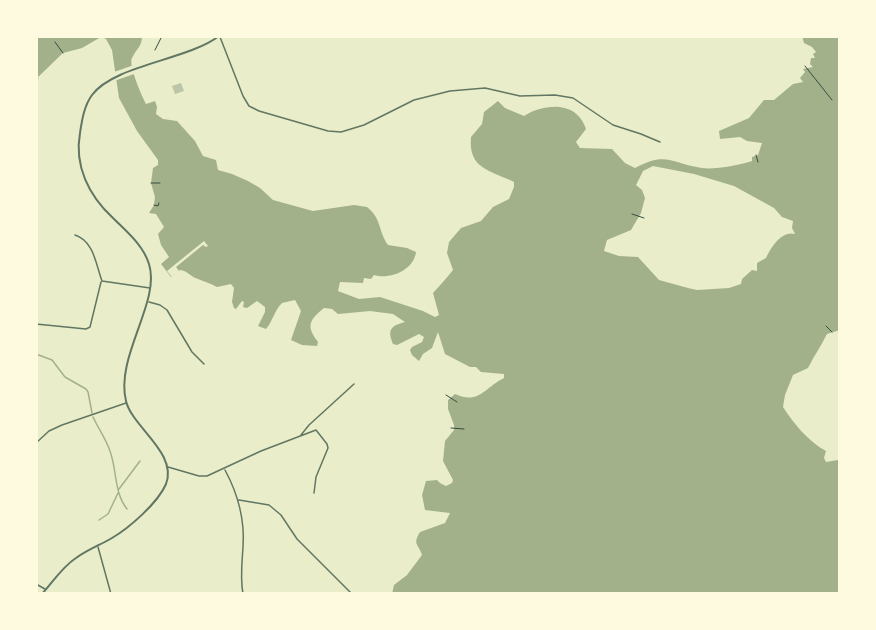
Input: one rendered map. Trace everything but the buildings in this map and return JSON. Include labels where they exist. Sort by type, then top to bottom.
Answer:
[{"type":"street","points":[[42,594],[70,562],[128,527],[153,502],[166,483],[167,467],[155,443],[126,403],[127,363],[150,288],[151,272],[142,251],[129,233],[98,201],[85,179],[79,162],[79,135],[86,105],[97,90],[110,80],[204,45],[219,36],[249,106],[328,132],[357,128],[405,103],[424,97],[450,91],[485,88],[520,96],[555,95],[573,98],[613,125],[660,142]]},
{"type":"street","points":[[36,324],[86,329],[90,327],[102,281],[90,246],[75,235]]},
{"type":"street","points":[[102,281],[150,288]]},
{"type":"street","points":[[146,301],[160,305],[167,310],[192,352],[204,364]]},
{"type":"street","points":[[301,436],[309,425],[354,384]]},
{"type":"street","points":[[36,442],[49,431],[62,425],[126,403]]},
{"type":"street","points":[[167,467],[202,477],[224,469],[261,450],[316,430],[328,448],[316,477],[314,493]]},
{"type":"street","points":[[224,469],[239,500],[243,531],[241,569],[243,594]]},
{"type":"street","points":[[239,500],[268,504],[281,515],[297,539],[352,594]]},
{"type":"street","points":[[98,546],[111,594]]},
{"type":"street","points":[[36,584],[46,590]]},
{"type":"path","points":[[155,50],[162,36]]},
{"type":"path","points":[[55,42],[63,53]]},
{"type":"path","points":[[805,66],[832,100]]},
{"type":"path","points":[[756,155],[758,162]]},
{"type":"path","points":[[152,183],[160,183]]},
{"type":"path","points":[[154,205],[158,206],[159,203]]},
{"type":"path","points":[[632,214],[644,218]]},
{"type":"path","points":[[826,326],[832,332]]},
{"type":"path","points":[[446,395],[457,402]]},
{"type":"path","points":[[451,428],[464,429]]},
{"type":"shaded area","points":[[36,36],[142,36],[141,43],[131,62],[146,104],[155,101],[156,114],[163,119],[177,121],[195,141],[203,156],[216,160],[218,170],[248,181],[273,200],[313,211],[354,205],[367,207],[378,221],[388,245],[416,252],[411,264],[394,275],[374,275],[371,279],[364,278],[363,283],[340,282],[338,291],[359,299],[380,297],[435,317],[439,315],[433,293],[453,270],[447,253],[449,242],[461,228],[481,221],[493,207],[509,199],[514,187],[514,182],[482,167],[473,156],[471,148],[471,137],[482,124],[484,112],[498,101],[505,108],[524,116],[550,107],[568,109],[582,120],[586,129],[576,142],[580,148],[612,149],[625,163],[635,168],[662,159],[707,168],[734,166],[752,161],[752,157],[758,155],[762,143],[747,141],[740,137],[720,139],[719,131],[749,118],[764,100],[774,100],[793,84],[803,82],[800,78],[805,72],[803,69],[813,67],[810,64],[811,58],[815,58],[813,54],[816,52],[804,43],[802,36],[840,36],[840,330],[827,334],[808,368],[793,375],[783,407],[802,432],[826,451],[824,458],[826,462],[840,461],[840,594],[392,594],[394,585],[407,575],[422,555],[416,542],[420,532],[445,523],[450,513],[425,510],[422,495],[426,481],[437,480],[446,486],[453,480],[443,461],[445,441],[454,430],[448,400],[455,394],[470,398],[481,394],[504,378],[504,374],[481,372],[476,367],[470,367],[445,354],[438,332],[432,348],[423,354],[419,361],[410,350],[422,342],[424,337],[419,334],[397,345],[393,344],[390,332],[396,325],[405,322],[393,314],[370,311],[338,314],[332,309],[324,308],[315,316],[311,324],[312,332],[318,342],[317,346],[302,345],[291,340],[301,311],[295,300],[282,303],[266,329],[258,326],[265,307],[257,301],[247,308],[243,307],[244,302],[242,301],[236,309],[234,308],[232,302],[234,288],[231,284],[217,287],[180,270],[171,277],[161,264],[169,257],[161,245],[158,234],[164,227],[156,214],[149,213],[154,205],[155,197],[151,183],[153,168],[158,165],[158,160],[137,131],[119,98],[112,50],[106,39],[101,37],[82,48],[63,53],[36,79]],"holes":[[[653,166],[694,174],[734,186],[774,208],[782,217],[793,221],[792,228],[795,234],[790,233],[781,237],[766,258],[757,263],[757,271],[752,270],[742,279],[741,284],[729,288],[697,290],[688,288],[659,280],[638,257],[619,256],[604,251],[607,240],[631,230],[641,213],[645,198],[642,190],[636,185],[643,171]]]},
{"type":"pier","points":[[134,65],[137,73],[114,81],[111,73]]},
{"type":"pier","points":[[204,241],[208,246],[203,245],[176,267],[179,271],[172,277],[167,271]]},
{"type":"waterway","points":[[36,354],[52,360],[65,377],[86,389],[92,413]]},
{"type":"waterway","points":[[93,417],[110,451],[120,496],[127,509]]},
{"type":"waterway","points":[[119,489],[140,461]]},
{"type":"waterway","points":[[99,520],[108,514],[118,493]]}]
